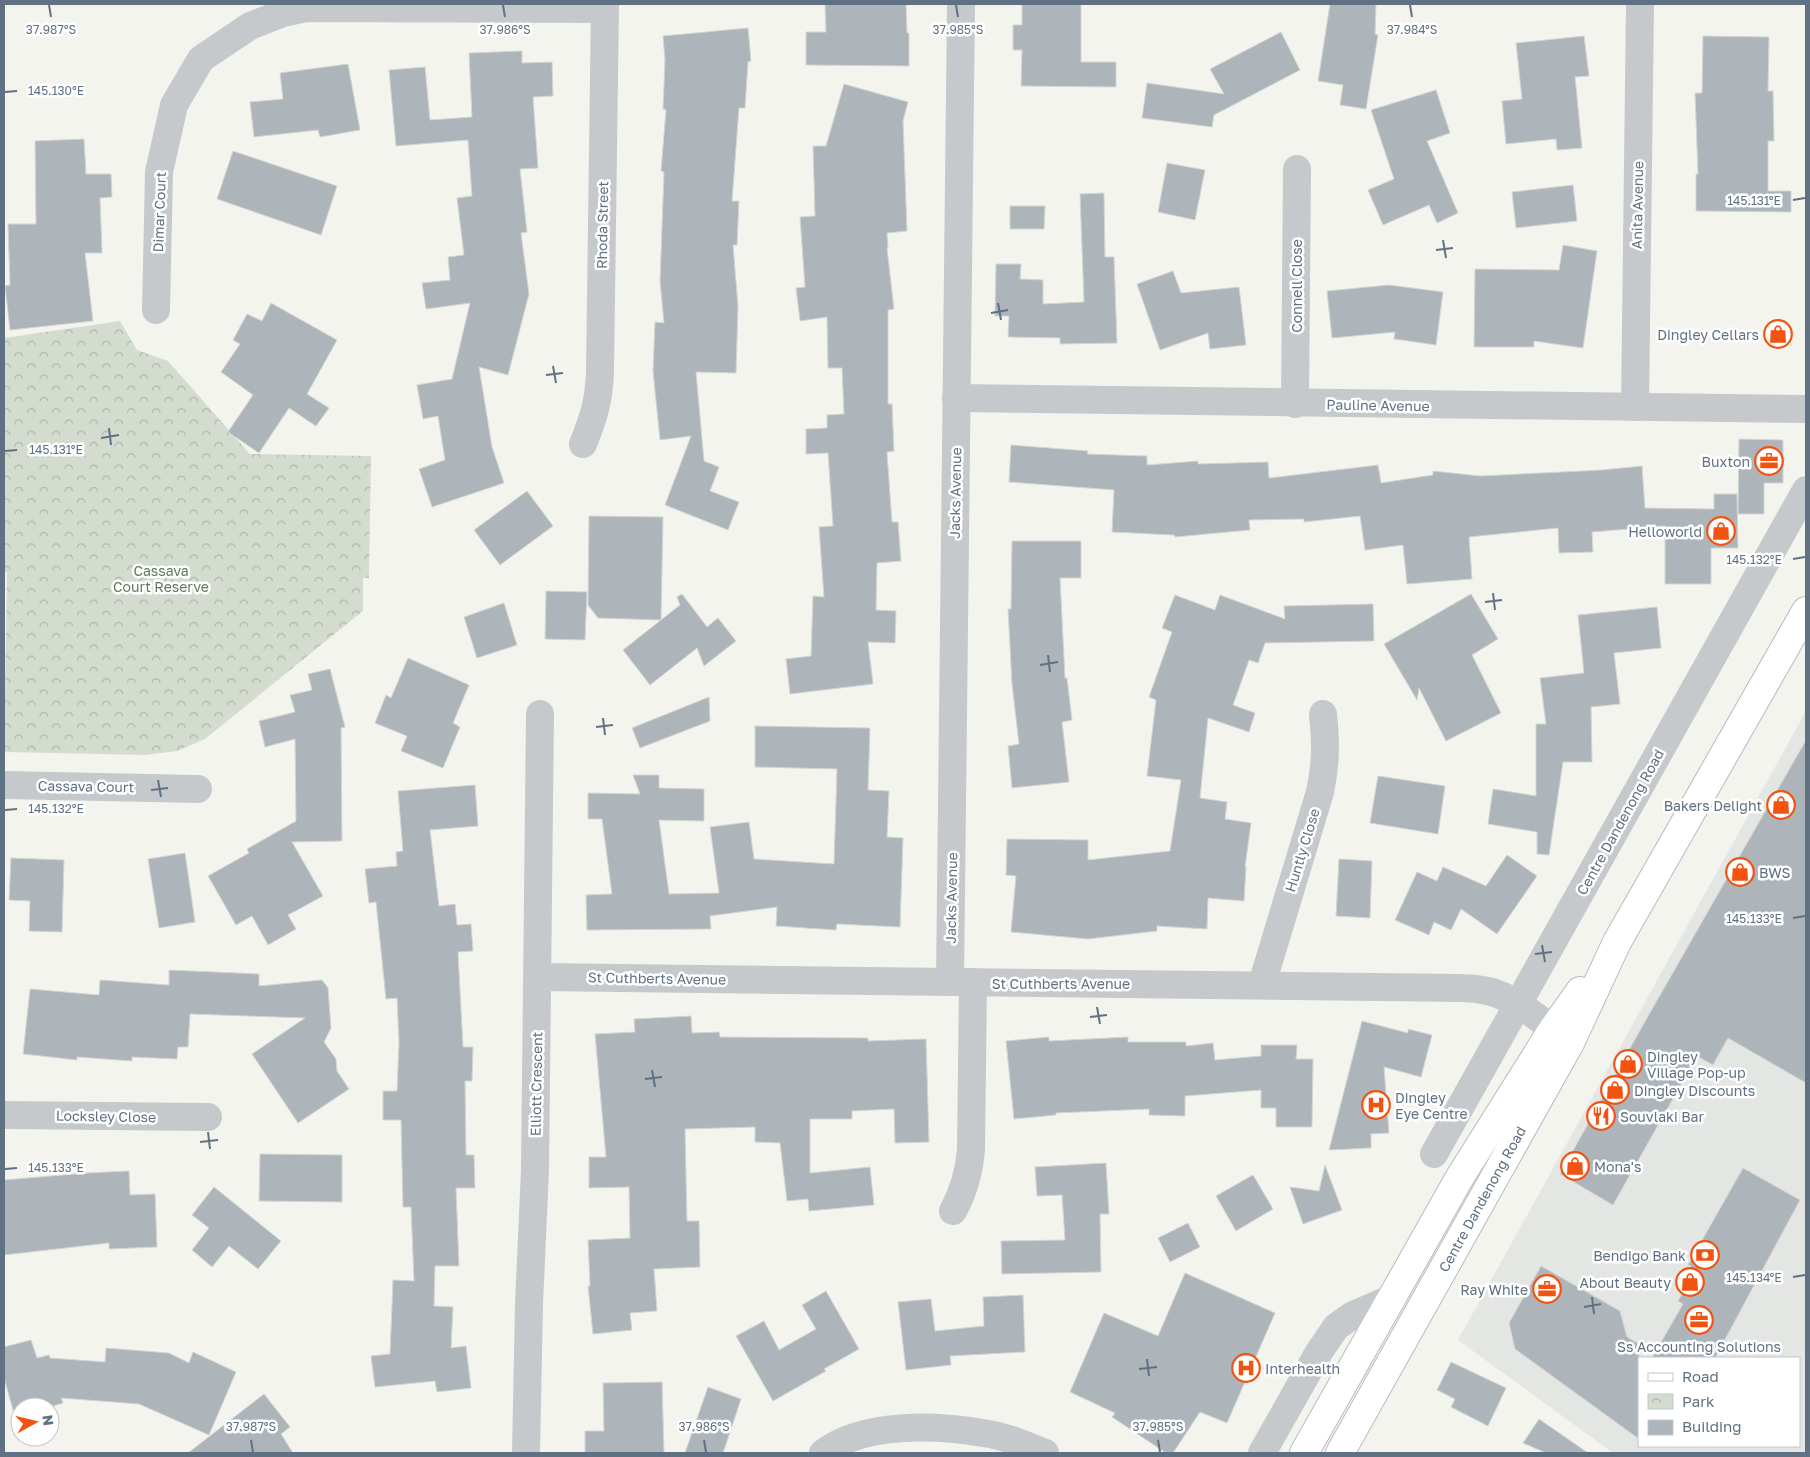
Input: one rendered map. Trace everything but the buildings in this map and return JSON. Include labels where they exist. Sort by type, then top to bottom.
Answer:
[{"type":"main road","name":"Centre Dandenong Road","points":[[1340,1453],[1561,1036],[1806,611]]},
{"type":"main road","name":"Centre Dandenong Road","points":[[1304,1453],[1460,1177],[1561,1036]]},
{"type":"street","name":"Jacks Avenue","points":[[953,1212],[964,1191],[970,1163],[961,982],[956,398],[961,4]]},
{"type":"street","name":"Anita Avenue","points":[[1635,407],[1640,4]]},
{"type":"street","name":"Dimar Court","points":[[156,310],[159,172],[174,105],[201,59],[280,8],[605,6]]},
{"type":"street","name":"Rhoda Street","points":[[583,444],[593,421],[599,397],[605,6]]},
{"type":"street","name":"Connell Close","points":[[1295,404],[1297,169]]},
{"type":"street","name":"Pauline Avenue","points":[[956,398],[1804,411]]},
{"type":"street","name":"Centre Dandenong Road","points":[[1434,1154],[1806,490]]},
{"type":"street","name":"Elliott Crescent","points":[[526,1453],[528,1304],[535,1170],[540,714]]},
{"type":"street","name":"Huntly Close","points":[[1262,984],[1323,777],[1326,743],[1323,714]]},
{"type":"street","name":"Cassava Court","points":[[4,785],[198,789]]},
{"type":"street","name":"St Cuthberts Avenue","points":[[537,977],[1262,984],[1461,988],[1490,991],[1518,1005],[1561,1036]]},
{"type":"street","name":"Locksley Close","points":[[4,1114],[208,1117]]},
{"type":"street","points":[[1262,1453],[1319,1352],[1336,1327],[1353,1315],[1390,1299]]},
{"type":"street","points":[[823,1453],[843,1440],[870,1432],[946,1428],[985,1433],[1045,1453]]},
{"type":"shaded area","points":[[1806,711],[1806,1453],[1613,1453],[1458,1340]]},
{"type":"green space","name":"Cassava Court Reserve","points":[[120,321],[137,350],[168,361],[250,454],[371,456],[369,578],[363,578],[363,611],[205,739],[177,751],[146,755],[4,752],[7,572],[4,572],[4,338]]},
{"type":"place","name":"Dingley Cellars","points":[[1778,334]]},
{"type":"place","name":"Buxton","points":[[1769,461]]},
{"type":"place","name":"Helloworld","points":[[1721,531]]},
{"type":"place","name":"Bakers Delight","points":[[1781,805]]},
{"type":"place","name":"BWS","points":[[1740,872]]},
{"type":"place","name":"Dingley Village Pop-up","points":[[1628,1064]]},
{"type":"place","name":"Dingley Discounts","points":[[1615,1090]]},
{"type":"place","name":"Dingley Eye Centre","points":[[1376,1105]]},
{"type":"place","name":"Souvlaki Bar","points":[[1601,1116]]},
{"type":"place","name":"Mona's","points":[[1575,1166]]},
{"type":"place","name":"Bendigo Bank","points":[[1705,1255]]},
{"type":"place","name":"About Beauty","points":[[1690,1282]]},
{"type":"place","name":"Ray White","points":[[1547,1289]]},
{"type":"place","name":"Ss Accounting Solutions","points":[[1699,1320]]},
{"type":"place","name":"Interhealth","points":[[1246,1368]]}]
